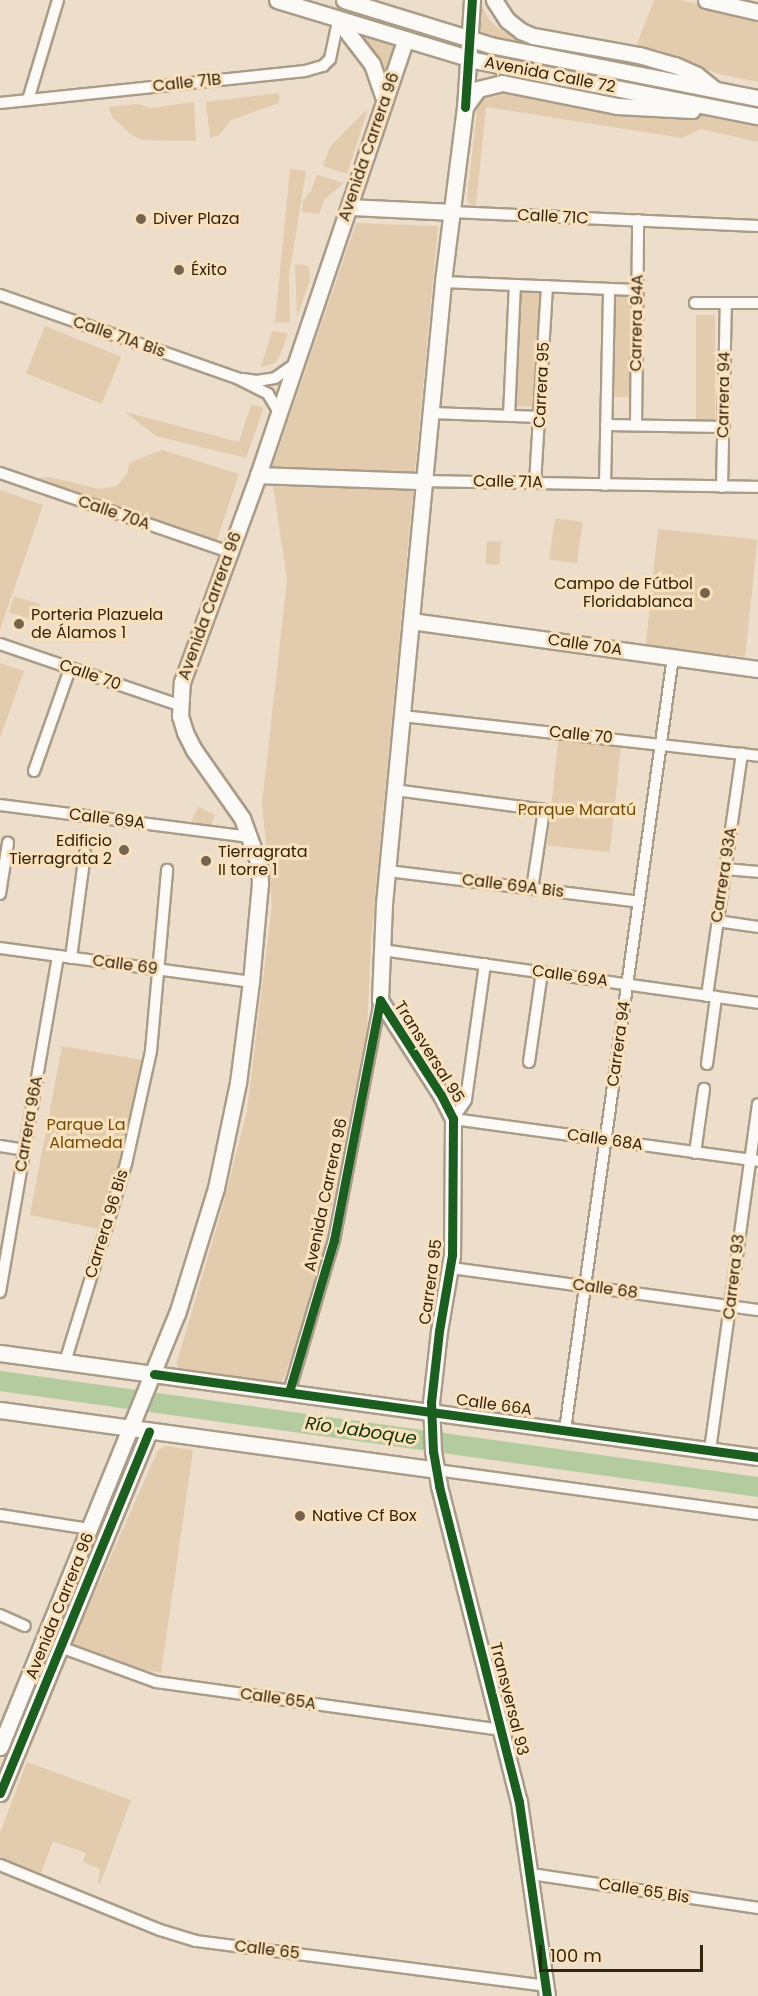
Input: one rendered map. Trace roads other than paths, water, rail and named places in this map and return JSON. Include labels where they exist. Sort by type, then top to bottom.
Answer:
[{"type":"main road","name":"Avenida Calle 72","points":[[277,0],[468,58],[758,116]]},
{"type":"main road","name":"Avenida Calle 72","points":[[342,0],[469,40],[758,98]]},
{"type":"main road","points":[[342,0],[338,20],[372,64],[385,101]]},
{"type":"main road","name":"Avenida Carrera 96","points":[[380,1000],[395,790],[443,282],[465,107],[472,0]]},
{"type":"main road","points":[[494,0],[507,20],[521,31],[533,36],[639,55],[675,65],[697,75],[715,90]]},
{"type":"main road","points":[[706,0],[754,7]]},
{"type":"main road","name":"Avenida Carrera 96","points":[[0,1747],[152,1377],[190,1276],[216,1188],[234,1108],[250,982],[260,884],[259,864],[251,837],[242,818],[194,750],[185,732],[179,705],[182,682],[258,475],[406,39]]},
{"type":"main road","points":[[465,107],[478,89],[502,83],[638,109],[728,110]]},
{"type":"main road","name":"Calle 71C","points":[[349,207],[451,212]]},
{"type":"main road","name":"Calle 71A","points":[[258,475],[425,480]]},
{"type":"main road","name":"Calle 70A","points":[[411,621],[758,669]]},
{"type":"main road","name":"Transversal 95","points":[[380,1000],[441,1095],[453,1119]]},
{"type":"main road","name":"Carrera 95","points":[[431,1417],[439,1331],[451,1268],[453,1119]]},
{"type":"main road","name":"Calle 66A","points":[[0,1353],[152,1377],[289,1392],[431,1417],[565,1430],[758,1457]]},
{"type":"main road","points":[[0,1410],[134,1421],[149,1431],[436,1470]]},
{"type":"main road","name":"Transversal 93","points":[[431,1417],[436,1470],[519,1802],[546,1991]]},
{"type":"main road","name":"Avenida Carrera 96","points":[[0,1793],[149,1431]]},
{"type":"street","points":[[28,100],[58,0]]},
{"type":"street","name":"Calle 71B","points":[[0,103],[305,71],[323,66],[330,59],[338,20]]},
{"type":"street","name":"Calle 71C","points":[[451,212],[518,211],[758,226]]},
{"type":"street","name":"Carrera 94A","points":[[636,425],[638,220]]},
{"type":"street","points":[[443,282],[636,290]]},
{"type":"street","points":[[509,416],[515,285]]},
{"type":"street","name":"Carrera 95","points":[[535,483],[547,286]]},
{"type":"street","name":"Carrera 94A","points":[[605,484],[609,289]]},
{"type":"street","name":"Calle 71A Bis","points":[[0,295],[237,378],[268,394],[279,412]]},
{"type":"street","points":[[695,303],[758,303]]},
{"type":"street","name":"Carrera 94","points":[[723,487],[726,303]]},
{"type":"street","name":"Calle 71A Bis","points":[[237,378],[257,381],[275,378],[296,363]]},
{"type":"street","points":[[431,413],[540,417]]},
{"type":"street","points":[[606,424],[724,428]]},
{"type":"street","name":"Calle 70A","points":[[0,473],[229,552]]},
{"type":"street","name":"Calle 71A","points":[[425,480],[758,487]]},
{"type":"street","name":"Calle 70","points":[[0,644],[179,705]]},
{"type":"street","name":"Carrera 94","points":[[565,1430],[673,657]]},
{"type":"street","points":[[34,771],[70,669]]},
{"type":"street","name":"Calle 70","points":[[403,716],[758,756]]},
{"type":"street","name":"Carrera 93A","points":[[707,1064],[717,921],[742,754]]},
{"type":"street","points":[[395,790],[544,810],[532,889]]},
{"type":"street","name":"Calle 69A","points":[[0,805],[251,837]]},
{"type":"street","points":[[0,894],[9,843]]},
{"type":"street","points":[[71,958],[84,853]]},
{"type":"street","points":[[725,869],[758,872]]},
{"type":"street","name":"Carrera 96 Bis","points":[[65,1362],[126,1164],[151,1051],[156,969],[167,870]]},
{"type":"street","name":"Calle 69A Bis","points":[[388,871],[639,902]]},
{"type":"street","points":[[717,921],[758,927]]},
{"type":"street","name":"Calle 69","points":[[0,948],[250,982]]},
{"type":"street","name":"Calle 69A","points":[[382,950],[758,1003]]},
{"type":"street","name":"Carrera 96A","points":[[0,1292],[58,956]]},
{"type":"street","name":"Carrera 95","points":[[453,1119],[466,1100],[485,964]]},
{"type":"street","points":[[529,1062],[542,972]]},
{"type":"street","name":"Avenida Carrera 96","points":[[289,1392],[334,1240],[380,1000]]},
{"type":"street","points":[[695,1153],[704,1089]]},
{"type":"street","name":"Carrera 93","points":[[710,1450],[754,1161],[758,1104]]},
{"type":"street","name":"Calle 68A","points":[[453,1119],[754,1161]]},
{"type":"street","points":[[0,1146],[25,1150]]},
{"type":"street","name":"Calle 68","points":[[451,1268],[758,1310]]},
{"type":"street","points":[[436,1470],[758,1514]]},
{"type":"street","points":[[0,1515],[89,1529]]},
{"type":"street","points":[[0,1615],[25,1626]]},
{"type":"street","name":"Calle 65A","points":[[60,1647],[156,1682],[501,1730]]},
{"type":"street","name":"Calle 65","points":[[0,1865],[160,1930],[196,1941],[546,1991]]},
{"type":"street","name":"Calle 65 Bis","points":[[531,1874],[758,1908]]},
{"type":"waterway","name":"Río Jaboque","points":[[0,1381],[758,1487]]},
{"type":"place","name":"Diver Plaza","points":[[141,219]]},
{"type":"place","name":"Éxito","points":[[179,270]]},
{"type":"place","name":"Campo de Fútbol Floridablanca","points":[[705,593]]},
{"type":"place","name":"Porteria Plazuela de Álamos 1","points":[[19,624]]},
{"type":"place","name":"Edificio Tierragrata 2","points":[[124,850]]},
{"type":"place","name":"Tierragrata II torre 1","points":[[206,861]]},
{"type":"place","name":"Native Cf Box","points":[[300,1516]]},
{"type":"park label","name":"Parque Maratú","points":[[577,810]]},
{"type":"park label","name":"Parque La Alameda","points":[[86,1134]]}]
